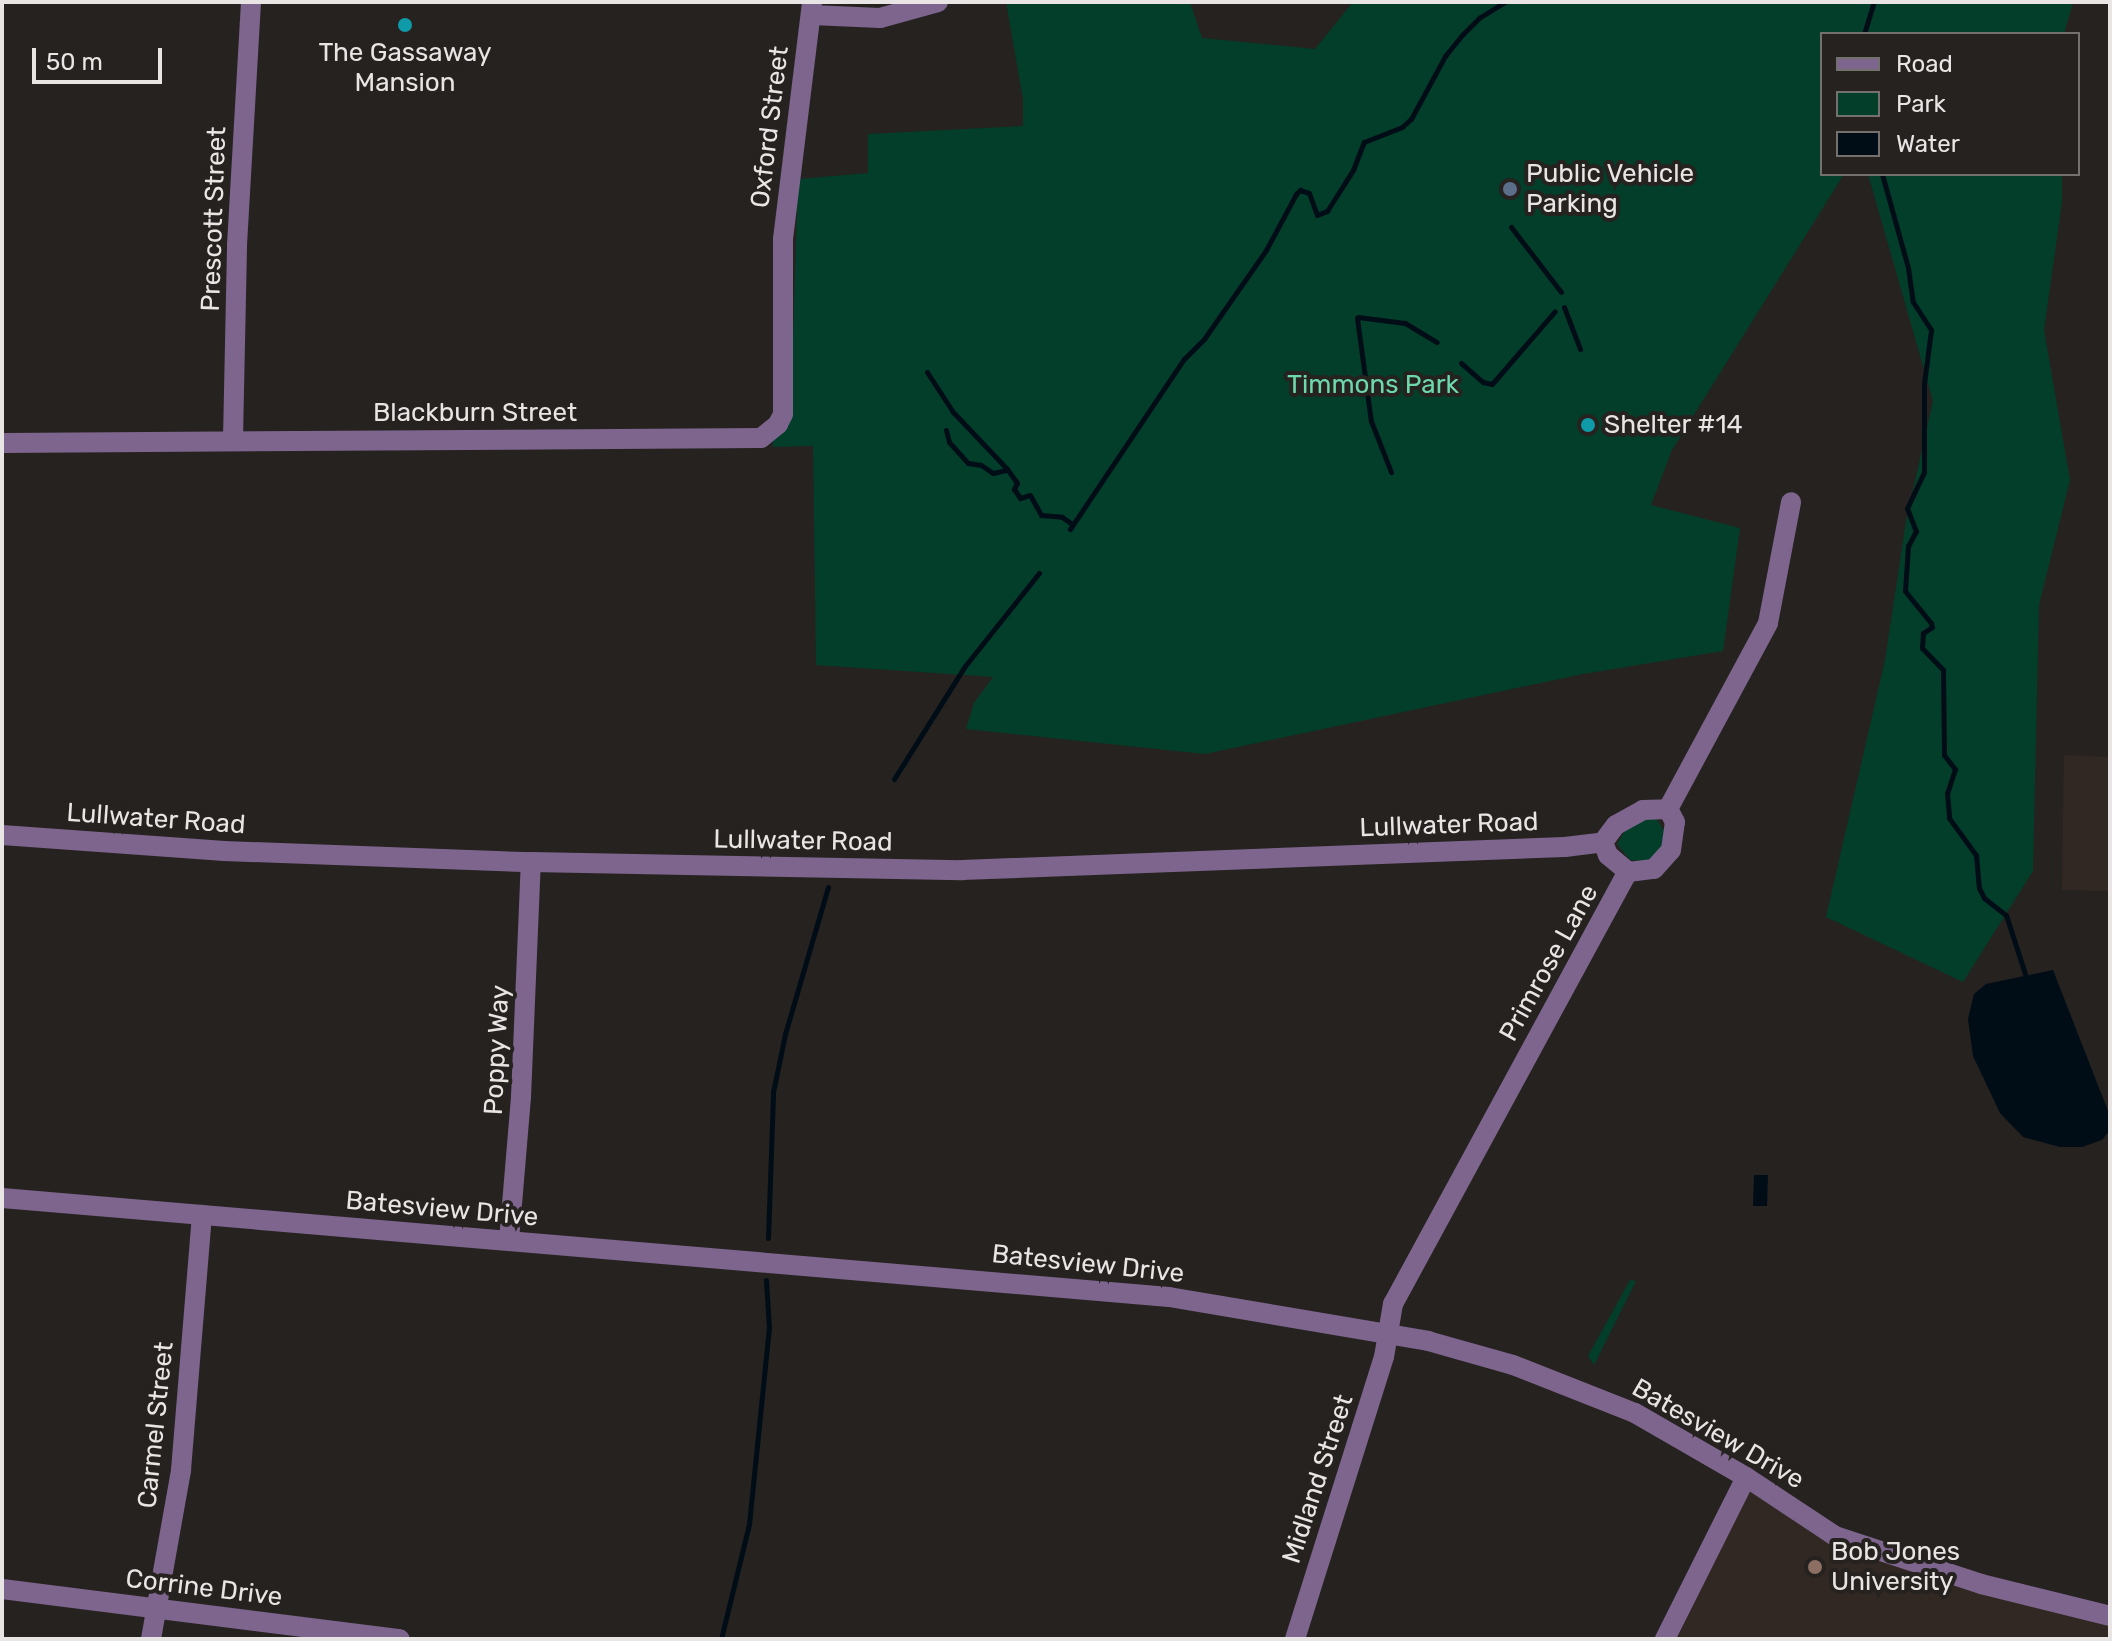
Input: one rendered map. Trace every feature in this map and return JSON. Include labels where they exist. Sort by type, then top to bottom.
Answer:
[{"type":"street","name":"Prescott Street","points":[[233,439],[237,245],[251,2]]},
{"type":"street","points":[[812,8],[880,18],[938,2]]},
{"type":"street","name":"Oxford Street","points":[[783,260],[787,193],[812,8]]},
{"type":"street","name":"Blackburn Street","points":[[2,443],[233,439],[761,438],[778,424],[783,414],[783,260]]},
{"type":"street","points":[[1628,872],[1608,855],[1603,842],[1616,825],[1643,810],[1668,809],[1758,647],[1768,623],[1791,502]]},
{"type":"street","name":"Primrose Lane","points":[[1385,1333],[1393,1304],[1628,872],[1654,869],[1671,850],[1675,822],[1668,809]]},
{"type":"street","name":"Lullwater Road","points":[[2,835],[224,851],[531,862],[962,870],[1565,847],[1603,842]]},
{"type":"street","name":"Poppy Way","points":[[509,1240],[521,1097],[531,862]]},
{"type":"street","name":"Batesview Drive","points":[[2,1198],[1169,1297],[1385,1333],[1513,1365],[1567,1383],[1635,1413],[1746,1477],[1835,1536],[1968,1580],[2110,1616]]},
{"type":"street","name":"Carmel Street","points":[[151,1639],[154,1608],[181,1470],[202,1215]]},
{"type":"street","name":"Midland Street","points":[[1295,1639],[1384,1357],[1385,1333]]},
{"type":"street","points":[[1665,1639],[1746,1477]]},
{"type":"street","name":"Corrine Drive","points":[[2,1589],[400,1639]]},
{"type":"shaded area","points":[[2064,755],[2110,757],[2110,891],[2062,890]]},
{"type":"shaded area","name":"Bob Jones University","points":[[1748,1490],[1853,1550],[2110,1618],[2110,1639],[1677,1639]]},
{"type":"green space","name":"Timmons Park","points":[[1006,2],[1190,2],[1202,38],[1315,49],[1353,2],[2073,2],[2065,32],[1820,32],[1820,176],[1843,176],[1672,450],[1651,505],[1740,528],[1723,651],[1583,674],[1205,754],[966,729],[974,703],[993,677],[816,665],[813,446],[773,447],[773,439],[791,403],[798,179],[868,173],[868,134],[1023,126],[1023,99]]},
{"type":"green space","points":[[1869,176],[2062,176],[2062,202],[2044,330],[2070,480],[2039,605],[2033,871],[1963,982],[1826,917],[1885,660],[1906,521],[1933,401]]},
{"type":"green space","points":[[1656,818],[1668,837],[1652,862],[1630,860],[1617,844],[1626,829],[1641,819]]},
{"type":"green space","points":[[1630,1280],[1636,1281],[1594,1365],[1588,1356]]},
{"type":"water","points":[[2053,970],[2110,1116],[2110,1130],[2102,1140],[2082,1147],[2060,1147],[2023,1137],[2000,1113],[1973,1056],[1968,1019],[1974,994],[1986,984]]},
{"type":"water","points":[[1754,1175],[1768,1175],[1767,1206],[1753,1206]]},
{"type":"waterway","points":[[1070,529],[1184,359],[1204,339],[1266,250],[1296,194],[1300,190],[1309,193],[1317,215],[1327,211],[1353,170],[1364,142],[1402,127],[1411,119],[1445,56],[1479,18],[1505,2]]},
{"type":"waterway","points":[[1865,32],[1874,2]]},
{"type":"waterway","points":[[1883,176],[1908,268],[1913,302],[1931,330],[1924,384],[1924,472],[1907,508],[1916,531],[1908,546],[1905,591],[1931,623],[1932,627],[1923,633],[1922,648],[1943,670],[1944,755],[1955,769],[1947,793],[1949,818],[1976,855],[1979,888],[1984,898],[2006,915],[2025,974]]},
{"type":"waterway","points":[[1511,227],[1561,292]]},
{"type":"waterway","points":[[1564,307],[1580,349]]},
{"type":"waterway","points":[[1461,363],[1483,382],[1492,384],[1555,311]]},
{"type":"waterway","points":[[1358,317],[1405,323],[1437,342]]},
{"type":"waterway","points":[[1357,318],[1371,421],[1391,472]]},
{"type":"waterway","points":[[927,372],[953,412],[1007,469],[1017,483],[1014,489],[1020,498],[1030,495],[1041,515],[1062,517],[1072,524]]},
{"type":"waterway","points":[[946,430],[949,442],[968,463],[981,465],[993,473],[1006,470]]},
{"type":"waterway","points":[[894,779],[965,666],[1039,573]]},
{"type":"waterway","points":[[768,1238],[773,1092],[785,1034],[828,887]]},
{"type":"waterway","points":[[721,1639],[749,1524],[769,1328],[766,1280]]},
{"type":"place","name":"The Gassaway Mansion","points":[[405,25]]},
{"type":"place","name":"Public Vehicle Parking","points":[[1510,189]]},
{"type":"place","name":"Shelter #14","points":[[1588,425]]},
{"type":"place","name":"Bob Jones University","points":[[1815,1567]]}]
